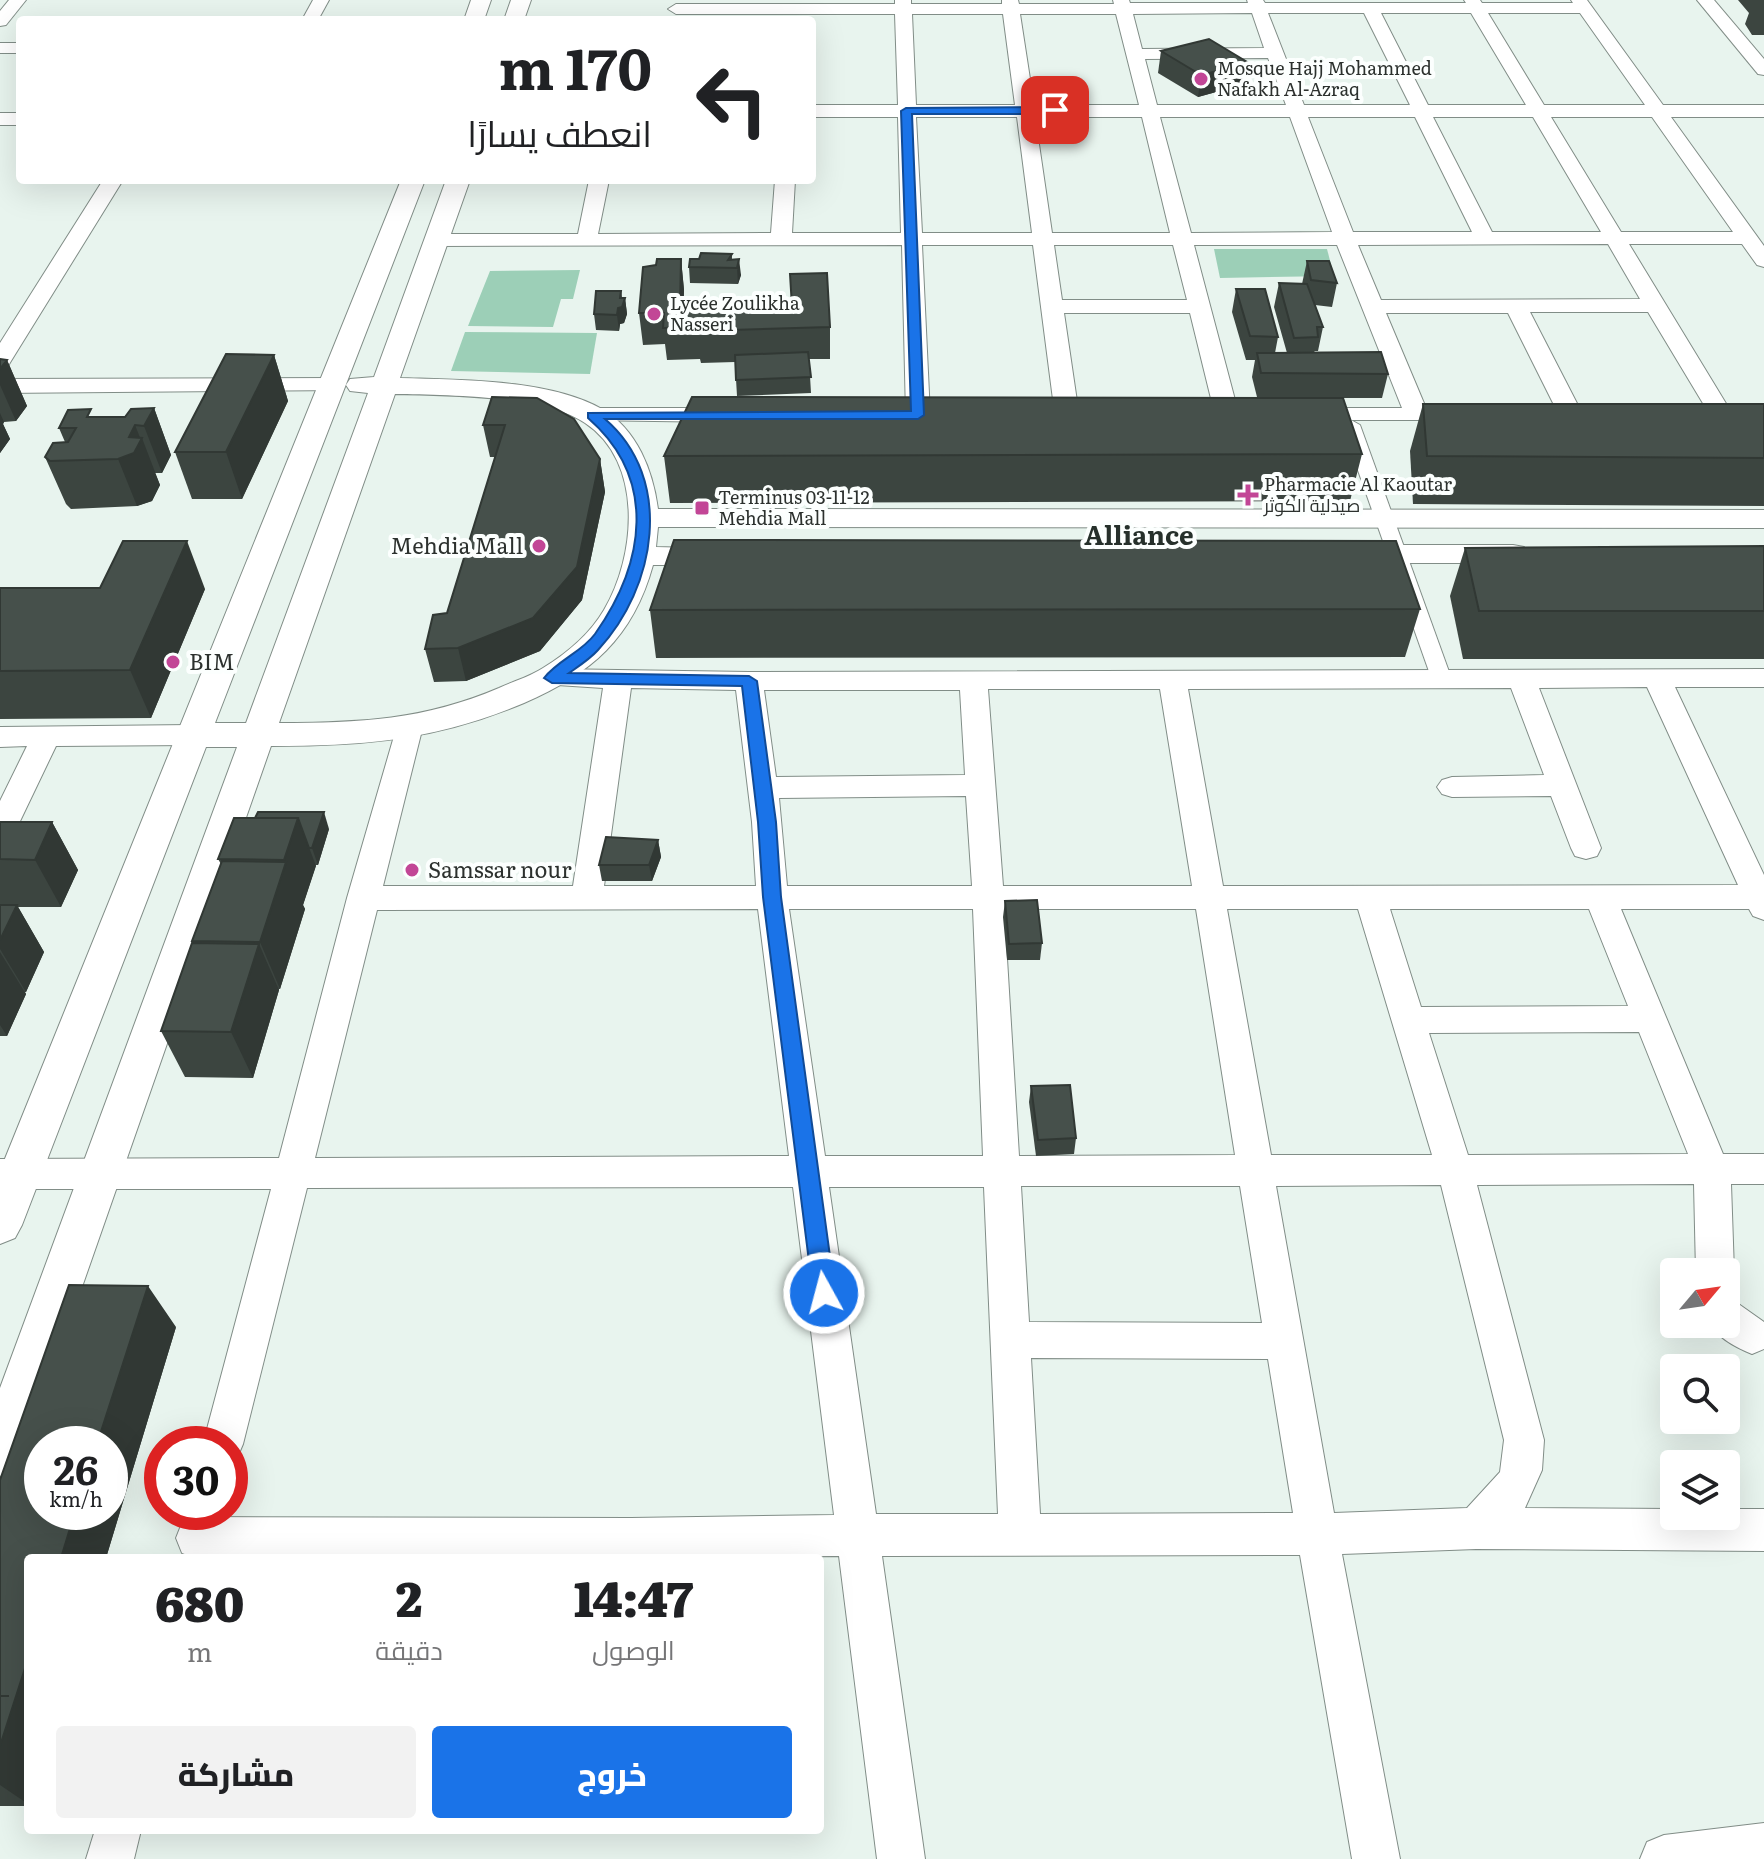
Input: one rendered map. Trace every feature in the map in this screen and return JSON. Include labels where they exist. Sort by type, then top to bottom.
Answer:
[{"type":"street","points":[[0,21],[18,0]]},
{"type":"street","points":[[1705,0],[1764,70]]},
{"type":"street","points":[[903,4],[912,239],[910,415],[947,415]]},
{"type":"street","points":[[675,10],[799,10],[903,4],[1256,4],[1370,8],[1582,4],[1764,261]]},
{"type":"street","points":[[1010,4],[1067,415]]},
{"type":"street","points":[[1122,4],[1227,415]]},
{"type":"street","points":[[1256,4],[1345,239],[1417,415]]},
{"type":"street","points":[[1474,4],[1721,415]]},
{"type":"street","points":[[1370,8],[1485,238]]},
{"type":"street","points":[[1135,54],[1276,53]]},
{"type":"street","points":[[816,111],[1764,111]]},
{"type":"street","points":[[0,361],[111,184]]},
{"type":"street","points":[[0,1225],[10,1174],[334,385],[411,184]]},
{"type":"street","points":[[0,1453],[103,1174],[457,184]]},
{"type":"street","points":[[587,240],[598,184]]},
{"type":"street","points":[[781,240],[785,184]]},
{"type":"street","points":[[436,240],[1748,238]]},
{"type":"street","points":[[1372,307],[1654,305]]},
{"type":"street","points":[[1053,307],[1198,306]]},
{"type":"street","points":[[1516,306],[1571,415]]},
{"type":"street","points":[[0,386],[385,386],[517,396],[568,406],[592,415],[613,433],[632,461],[642,493],[644,518],[640,556],[633,582],[602,636],[591,649],[552,678],[461,715],[409,726],[258,734],[0,737]]},
{"type":"street","points":[[592,415],[747,415]]},
{"type":"street","points":[[1037,415],[1096,415]]},
{"type":"street","points":[[1198,415],[1257,415]]},
{"type":"street","points":[[1287,415],[1478,415]]},
{"type":"street","points":[[1348,415],[1442,680]]},
{"type":"street","points":[[1540,415],[1601,415]]},
{"type":"street","points":[[1691,415],[1750,415]]},
{"type":"street","points":[[644,518],[1764,519]]},
{"type":"street","points":[[1318,554],[1540,553]]},
{"type":"street","points":[[640,556],[750,555]]},
{"type":"street","points":[[552,678],[749,681],[1764,678]]},
{"type":"street","points":[[363,898],[1370,896],[1762,901],[1657,678]]},
{"type":"street","points":[[587,898],[618,679]]},
{"type":"street","points":[[1522,679],[1586,848]]},
{"type":"street","points":[[749,681],[772,897],[901,1859]]},
{"type":"street","points":[[973,681],[988,897],[1020,1535]]},
{"type":"street","points":[[1173,681],[1317,1534],[1376,1859]]},
{"type":"street","points":[[228,1426],[409,726]]},
{"type":"street","points":[[0,832],[46,737]]},
{"type":"street","points":[[762,788],[980,785]]},
{"type":"street","points":[[1452,787],[1562,785]]},
{"type":"street","points":[[1370,896],[1455,1170],[1524,1440],[1524,1467],[1518,1488],[1476,1528]]},
{"type":"street","points":[[1600,897],[1712,1170],[1715,1258]]},
{"type":"street","points":[[1409,1020],[1650,1019]]},
{"type":"street","points":[[10,1174],[1764,1169]]},
{"type":"street","points":[[1011,1340],[1285,1341]]},
{"type":"street","points":[[198,1536],[631,1539],[1317,1534],[1476,1528],[1764,1530]]},
{"type":"street","points":[[110,1859],[117,1834]]},
{"type":"street","points":[[1664,1859],[1764,1847]]},
{"type":"green space","points":[[1214,249],[1327,249],[1334,276],[1220,278]]},
{"type":"green space","points":[[580,270],[573,299],[561,299],[553,327],[468,326],[490,271]]},
{"type":"green space","points":[[465,332],[597,333],[590,374],[451,371]]},
{"type":"building","points":[[1209,39],[1249,63],[1201,75],[1161,51]]},
{"type":"building","points":[[701,253],[732,254],[728,260],[739,259],[737,268],[689,267],[690,259],[699,259]]},
{"type":"building","points":[[657,259],[681,259],[680,311],[792,307],[790,274],[827,273],[830,327],[698,331],[698,327],[663,328],[664,313],[639,313],[643,267],[656,265]]},
{"type":"building","points":[[1307,261],[1329,261],[1337,283],[1311,280]]},
{"type":"building","points":[[1279,283],[1307,284],[1323,327],[1317,327],[1318,337],[1294,338]]},
{"type":"building","points":[[1236,289],[1265,289],[1278,337],[1250,336]]},
{"type":"building","points":[[596,291],[621,291],[620,298],[625,298],[617,315],[594,314]]},
{"type":"building","points":[[808,352],[811,377],[736,380],[735,355]]},
{"type":"building","points":[[1381,352],[1388,374],[1261,373],[1257,353]]},
{"type":"building","points":[[226,354],[274,355],[226,452],[175,452]]},
{"type":"building","name":"Mehdia Mall","points":[[492,397],[537,398],[574,419],[600,459],[577,567],[533,618],[458,648],[425,649],[433,615],[447,613],[505,425],[483,425]]},
{"type":"building","points":[[692,397],[1343,398],[1362,454],[664,456]]},
{"type":"building","points":[[1423,404],[1764,404],[1764,458],[1427,456]]},
{"type":"building","points":[[154,408],[144,426],[135,425],[129,437],[142,438],[134,453],[118,459],[50,461],[45,457],[53,443],[68,442],[76,428],[59,428],[68,410],[91,409],[87,417],[125,417],[131,409]]},
{"type":"building","points":[[674,540],[1396,541],[1420,609],[650,610]]},
{"type":"building","points":[[123,541],[187,541],[130,670],[0,671],[0,588],[100,588]]},
{"type":"building","points":[[1764,546],[1764,611],[1479,611],[1465,548]]},
{"type":"building","points":[[258,812],[324,812],[312,848],[309,848],[298,818],[255,818]]},
{"type":"building","points":[[234,818],[298,818],[284,860],[218,859]]},
{"type":"building","points":[[0,822],[52,822],[35,860],[0,859]]},
{"type":"building","points":[[606,837],[658,840],[649,865],[599,865]]},
{"type":"building","points":[[222,861],[286,862],[260,942],[192,941]]},
{"type":"building","points":[[1037,900],[1042,943],[1009,944],[1005,901]]},
{"type":"building","points":[[0,905],[17,905],[0,940]]},
{"type":"building","points":[[192,943],[259,944],[231,1032],[161,1031]]},
{"type":"building","points":[[1070,1085],[1076,1138],[1038,1140],[1031,1086]]},
{"type":"building","points":[[69,1285],[148,1286],[103,1426],[24,1426],[24,1530],[70,1530],[62,1554],[24,1554],[24,1671],[0,1746],[0,1480]]},
{"type":"place","name":"Mosque Hajj Mohammed Nafakh Al-Azraq","points":[[1201,79]]},
{"type":"place","name":"Lycée Zoulikha Nasseri","points":[[654,314]]},
{"type":"place","name":"Pharmacie Al Kaoutar صيدلية الكوثر","points":[[1248,495]]},
{"type":"place","name":"Terminus 03-11-12 Mehdia Mall","points":[[702,508]]},
{"type":"place","name":"Mehdia Mall","points":[[539,546]]},
{"type":"place","name":"BIM","points":[[173,662]]},
{"type":"place","name":"Samssar nour","points":[[412,870]]},
{"type":"district","name":"Alliance","points":[[1139,536]]},
{"type":"route","points":[[824,1293],[772,897],[767,822],[749,681],[552,678],[591,649],[602,636],[633,582],[640,556],[644,518],[642,493],[632,461],[613,433],[592,415],[918,415],[906,111],[1055,110]]}]
